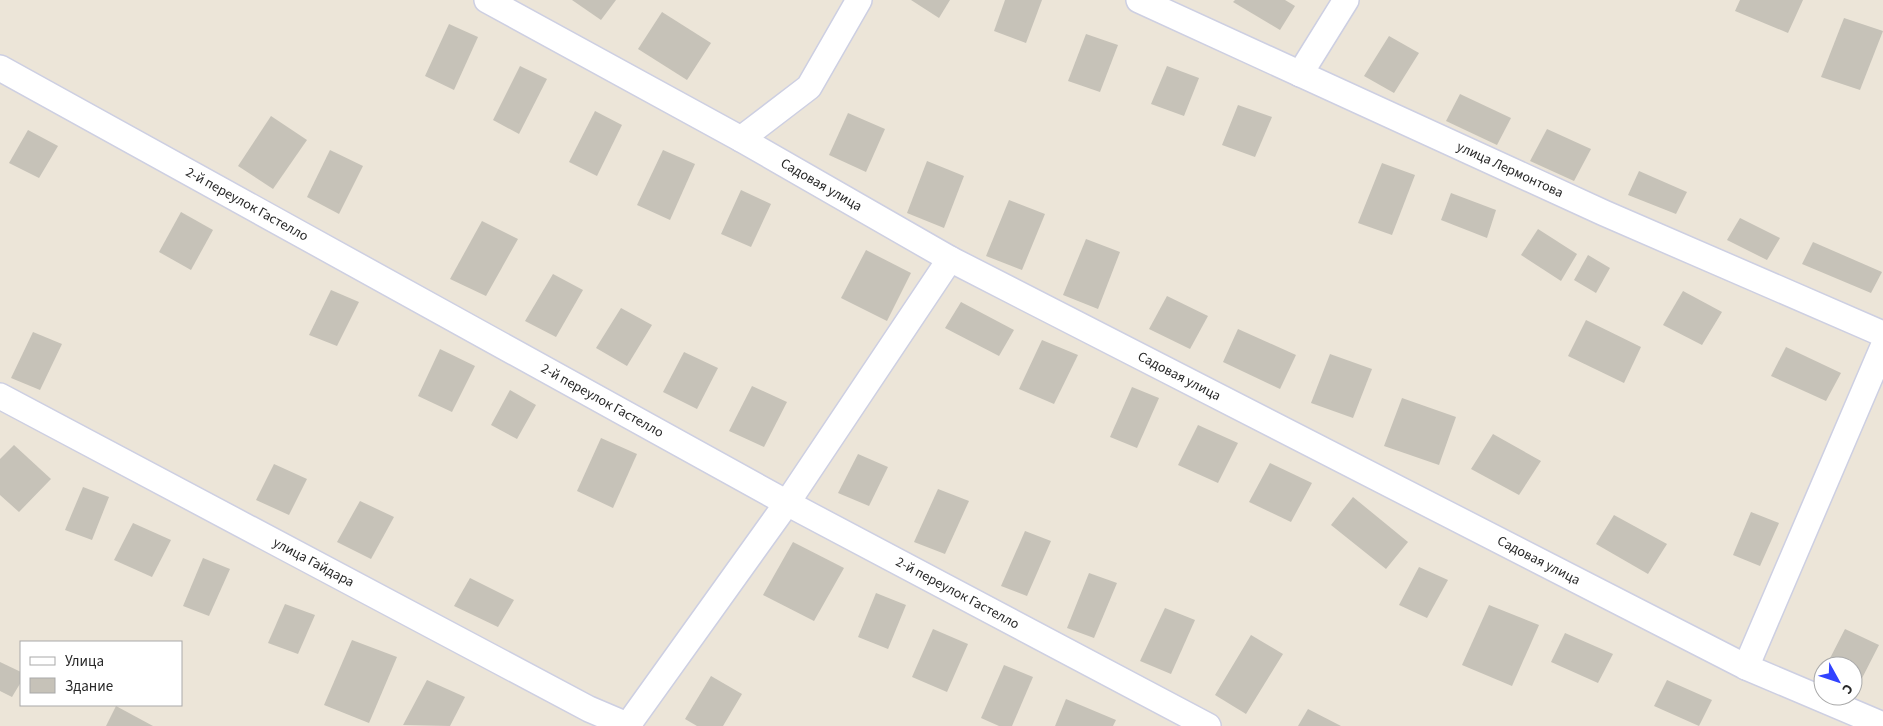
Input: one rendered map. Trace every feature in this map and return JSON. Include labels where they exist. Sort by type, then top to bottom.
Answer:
[{"type":"street","name":"Садовая улица","points":[[487,0],[741,139],[950,258],[1746,667],[1883,725]]},
{"type":"street","points":[[741,139],[809,87],[859,0]]},
{"type":"street","name":"улица Лермонтова","points":[[1139,0],[1604,213],[1883,334]]},
{"type":"street","points":[[1300,74],[1346,0]]},
{"type":"street","name":"2-й переулок Гастелло","points":[[0,68],[787,503],[1208,726]]},
{"type":"street","points":[[629,726],[787,503],[950,258]]},
{"type":"street","points":[[1746,667],[1883,346]]},
{"type":"street","name":"улица Гайдара","points":[[0,396],[585,717],[629,726]]},
{"type":"building","points":[[572,0],[616,0],[601,20]]},
{"type":"building","points":[[911,0],[950,0],[939,18]]},
{"type":"building","points":[[1005,0],[1042,0],[1026,43],[994,31]]},
{"type":"building","points":[[1235,0],[1285,0],[1295,6],[1280,30],[1233,2]]},
{"type":"building","points":[[1740,0],[1803,0],[1788,33],[1735,11]]},
{"type":"building","points":[[662,12],[711,43],[687,80],[638,49]]},
{"type":"building","points":[[1844,18],[1883,31],[1860,90],[1821,77]]},
{"type":"building","points":[[449,24],[478,37],[454,90],[425,76]]},
{"type":"building","points":[[1086,34],[1118,45],[1100,92],[1068,81]]},
{"type":"building","points":[[1389,36],[1419,53],[1394,93],[1364,76]]},
{"type":"building","points":[[520,66],[547,79],[519,134],[493,120]]},
{"type":"building","points":[[1167,66],[1199,78],[1184,116],[1151,104]]},
{"type":"building","points":[[1460,94],[1511,118],[1497,145],[1446,121]]},
{"type":"building","points":[[1238,105],[1272,117],[1255,157],[1222,145]]},
{"type":"building","points":[[595,111],[622,125],[597,176],[569,162]]},
{"type":"building","points":[[848,113],[885,129],[866,172],[829,155]]},
{"type":"building","points":[[271,116],[307,140],[273,189],[238,166]]},
{"type":"building","points":[[1547,129],[1591,149],[1574,181],[1530,161]]},
{"type":"building","points":[[28,130],[58,146],[39,178],[9,163]]},
{"type":"building","points":[[330,150],[363,166],[339,214],[307,197]]},
{"type":"building","points":[[663,150],[695,164],[670,220],[637,205]]},
{"type":"building","points":[[927,161],[964,176],[944,228],[907,213]]},
{"type":"building","points":[[1382,163],[1415,175],[1392,235],[1358,223]]},
{"type":"building","points":[[1639,171],[1687,192],[1676,214],[1628,195]]},
{"type":"building","points":[[741,190],[771,204],[751,247],[721,234]]},
{"type":"building","points":[[1451,193],[1496,210],[1487,238],[1441,220]]},
{"type":"building","points":[[1009,200],[1045,214],[1022,270],[986,256]]},
{"type":"building","points":[[181,212],[213,230],[191,270],[159,252]]},
{"type":"building","points":[[1740,218],[1780,238],[1767,260],[1727,240]]},
{"type":"building","points":[[482,221],[518,239],[486,296],[450,279]]},
{"type":"building","points":[[1538,229],[1577,254],[1561,281],[1521,255]]},
{"type":"building","points":[[1086,239],[1120,252],[1098,309],[1063,295]]},
{"type":"building","points":[[1813,242],[1882,272],[1871,293],[1802,264]]},
{"type":"building","points":[[866,250],[911,273],[887,321],[841,298]]},
{"type":"building","points":[[1588,255],[1610,268],[1596,293],[1574,280]]},
{"type":"building","points":[[553,274],[583,290],[556,337],[525,321]]},
{"type":"building","points":[[331,290],[359,302],[337,346],[309,335]]},
{"type":"building","points":[[1683,291],[1722,312],[1702,345],[1663,325]]},
{"type":"building","points":[[1167,296],[1208,316],[1190,349],[1149,329]]},
{"type":"building","points":[[961,302],[1014,330],[999,356],[945,328]]},
{"type":"building","points":[[621,308],[652,325],[627,366],[596,348]]},
{"type":"building","points":[[1586,320],[1641,347],[1624,383],[1568,356]]},
{"type":"building","points":[[1238,329],[1296,355],[1280,389],[1223,362]]},
{"type":"building","points":[[33,332],[62,344],[40,390],[11,378]]},
{"type":"building","points":[[1042,340],[1078,355],[1054,404],[1019,389]]},
{"type":"building","points":[[1786,347],[1841,373],[1826,401],[1771,376]]},
{"type":"building","points":[[440,349],[475,366],[452,412],[418,396]]},
{"type":"building","points":[[684,352],[718,368],[697,409],[663,392]]},
{"type":"building","points":[[1330,354],[1372,369],[1353,418],[1311,403]]},
{"type":"building","points":[[752,386],[787,402],[764,447],[729,431]]},
{"type":"building","points":[[1132,387],[1159,398],[1137,448],[1110,437]]},
{"type":"building","points":[[510,390],[536,405],[517,439],[491,425]]},
{"type":"building","points":[[1402,398],[1456,417],[1439,465],[1384,446]]},
{"type":"building","points":[[1198,425],[1238,443],[1218,483],[1178,465]]},
{"type":"building","points":[[1493,434],[1541,461],[1519,495],[1471,469]]},
{"type":"building","points":[[601,438],[637,454],[613,508],[577,491]]},
{"type":"building","points":[[14,445],[51,479],[19,512],[0,495],[0,459]]},
{"type":"building","points":[[858,454],[888,467],[869,506],[838,493]]},
{"type":"building","points":[[1270,463],[1312,483],[1291,522],[1249,502]]},
{"type":"building","points":[[274,464],[307,479],[289,515],[256,500]]},
{"type":"building","points":[[83,487],[109,497],[92,540],[65,530]]},
{"type":"building","points":[[938,489],[969,501],[945,554],[914,542]]},
{"type":"building","points":[[1353,497],[1408,542],[1386,569],[1331,525]]},
{"type":"building","points":[[360,501],[394,517],[371,559],[337,542]]},
{"type":"building","points":[[1751,512],[1779,523],[1760,566],[1733,555]]},
{"type":"building","points":[[1614,515],[1667,544],[1648,574],[1596,544]]},
{"type":"building","points":[[133,523],[171,540],[152,577],[114,560]]},
{"type":"building","points":[[1025,531],[1051,541],[1027,596],[1001,586]]},
{"type":"building","points":[[793,542],[844,568],[814,621],[763,595]]},
{"type":"building","points":[[203,558],[230,569],[209,616],[183,606]]},
{"type":"building","points":[[1419,567],[1448,580],[1427,618],[1399,605]]},
{"type":"building","points":[[1089,573],[1117,583],[1094,638],[1067,628]]},
{"type":"building","points":[[470,578],[514,600],[498,627],[454,606]]},
{"type":"building","points":[[876,593],[906,605],[888,649],[858,637]]},
{"type":"building","points":[[285,604],[315,615],[298,654],[268,643]]},
{"type":"building","points":[[1489,605],[1539,625],[1512,686],[1462,665]]},
{"type":"building","points":[[1165,608],[1195,620],[1171,674],[1140,661]]},
{"type":"building","points":[[933,629],[968,644],[947,692],[912,677]]},
{"type":"building","points":[[1845,629],[1879,645],[1863,676],[1863,656],[1831,656]]},
{"type":"building","points":[[1565,633],[1613,654],[1598,683],[1551,662]]},
{"type":"building","points":[[1251,635],[1283,654],[1246,714],[1215,695]]},
{"type":"building","points":[[352,640],[397,657],[369,723],[324,705]]},
{"type":"building","points":[[0,662],[20,672],[20,684],[12,697],[0,691]]},
{"type":"building","points":[[1004,665],[1033,677],[1012,726],[999,726],[981,718]]},
{"type":"building","points":[[711,676],[742,694],[723,726],[697,726],[685,719]]},
{"type":"building","points":[[427,680],[465,697],[450,726],[403,725]]},
{"type":"building","points":[[1667,680],[1712,700],[1699,726],[1654,706]]},
{"type":"building","points":[[1066,699],[1116,720],[1113,726],[1055,726]]},
{"type":"building","points":[[116,706],[153,726],[106,726]]},
{"type":"building","points":[[1308,709],[1341,726],[1298,726]]}]
